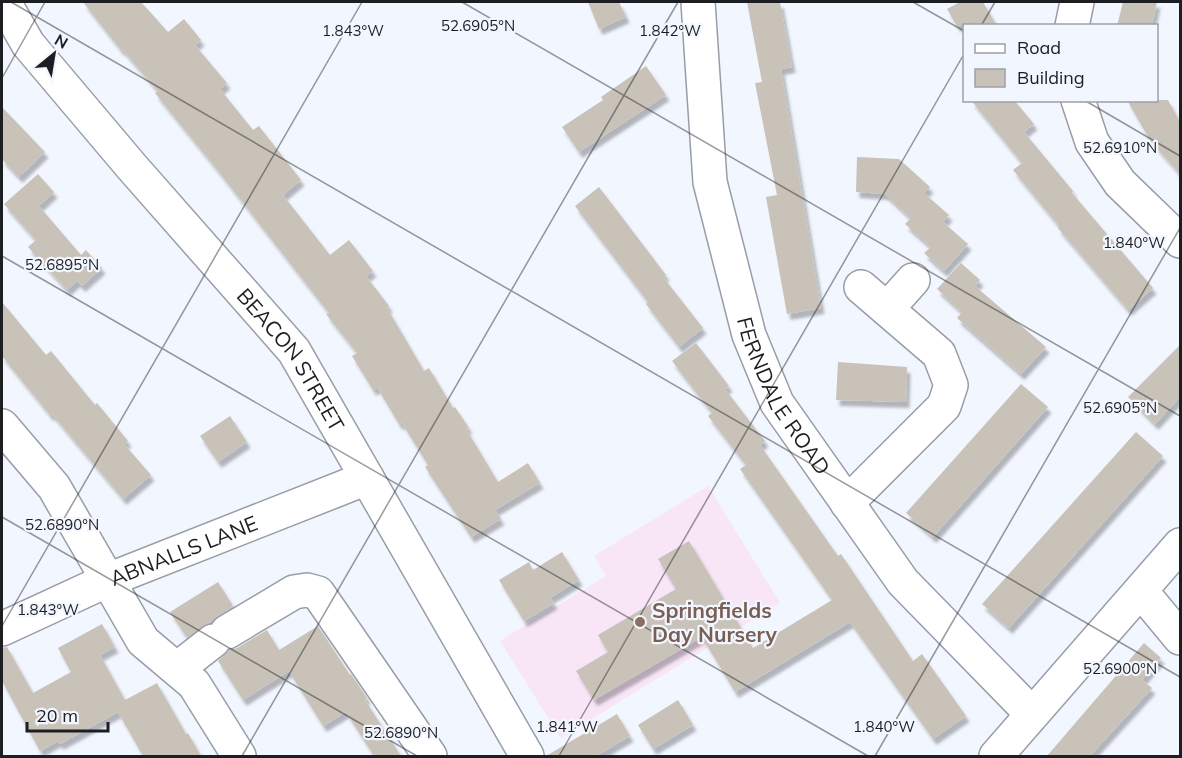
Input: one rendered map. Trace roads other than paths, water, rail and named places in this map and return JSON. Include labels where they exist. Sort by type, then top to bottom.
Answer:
[{"type":"street","name":"BEACON STREET","points":[[4,2],[28,44],[132,167],[294,351],[527,756]]},
{"type":"street","name":"FERNDALE ROAD","points":[[698,2],[710,182],[748,335],[777,403],[903,582],[1032,714]]},
{"type":"street","points":[[1072,24],[1077,2]]},
{"type":"street","points":[[1079,102],[1092,142],[1120,183],[1180,241]]},
{"type":"street","points":[[887,309],[913,280]]},
{"type":"street","points":[[847,503],[944,406],[951,385],[939,354],[861,287]]},
{"type":"street","points":[[2,426],[54,487],[143,640],[194,684],[239,756]]},
{"type":"street","name":"ABNALLS LANE","points":[[2,629],[108,580],[367,478]]},
{"type":"street","points":[[996,756],[1180,545]]},
{"type":"street","points":[[177,669],[220,636],[294,592],[307,590],[318,593],[430,756]]},
{"type":"street","points":[[1140,591],[1180,638]]},
{"type":"place","name":"Springfields Day Nursery","points":[[640,622]]}]
